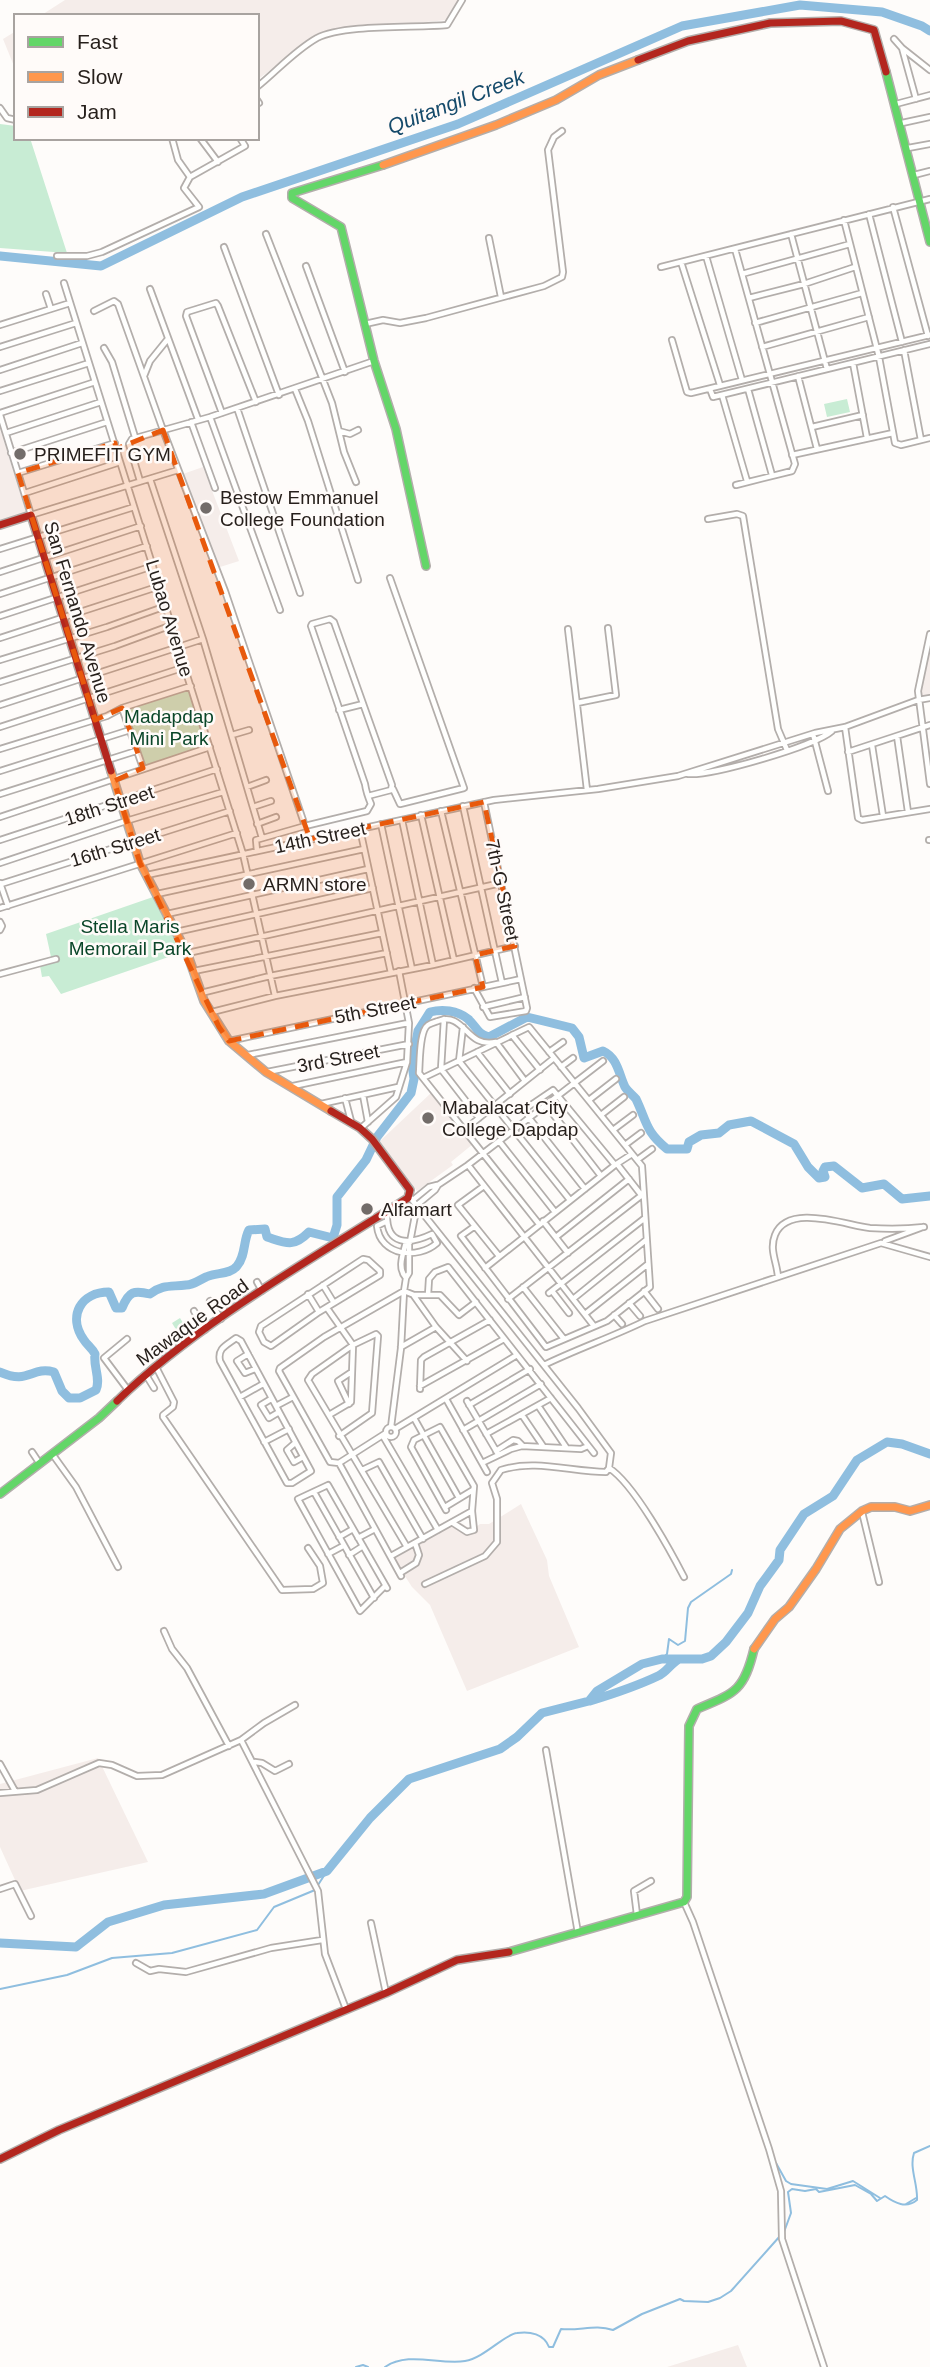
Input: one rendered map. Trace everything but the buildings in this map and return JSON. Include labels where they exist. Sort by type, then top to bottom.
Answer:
[{"type":"street","points":[[259,85],[294,54],[320,37],[374,28],[447,25],[462,0]]},
{"type":"street","points":[[426,566],[396,429],[374,361],[341,227],[292,198],[292,193],[427,151],[496,125],[550,103],[599,75],[688,41],[770,23],[841,22],[873,29],[901,123],[930,242]]},
{"type":"street","points":[[894,39],[929,71]]},
{"type":"street","points":[[902,48],[916,99]]},
{"type":"street","points":[[895,104],[930,95]]},
{"type":"street","points":[[0,108],[7,118],[14,120]]},
{"type":"street","points":[[901,123],[930,117]]},
{"type":"street","points":[[364,324],[383,320],[407,322],[554,282],[563,275],[548,150],[554,137],[562,131]]},
{"type":"street","points":[[173,140],[178,160],[190,177]]},
{"type":"street","points":[[202,140],[218,162]]},
{"type":"street","points":[[57,256],[87,256],[102,252],[199,207],[184,188],[190,177],[245,146],[241,140]]},
{"type":"street","points":[[907,149],[930,144]]},
{"type":"street","points":[[914,175],[930,171]]},
{"type":"street","points":[[661,267],[930,199]]},
{"type":"street","points":[[672,340],[687,393],[929,335],[893,207]]},
{"type":"street","points":[[869,214],[902,342]]},
{"type":"street","points":[[844,220],[877,348],[897,445],[930,438]]},
{"type":"street","points":[[266,234],[332,403],[338,431],[356,482]]},
{"type":"street","points":[[790,234],[827,369]]},
{"type":"street","points":[[489,238],[501,297]]},
{"type":"street","points":[[742,274],[850,244]]},
{"type":"street","points":[[224,247],[279,395]]},
{"type":"street","points":[[735,249],[771,374],[794,469],[736,485]]},
{"type":"street","points":[[706,256],[742,380]]},
{"type":"street","points":[[681,262],[720,385]]},
{"type":"street","points":[[306,266],[345,372]]},
{"type":"street","points":[[749,298],[856,267]]},
{"type":"street","name":"Lubao Avenue","points":[[64,283],[243,853],[275,996]]},
{"type":"street","points":[[150,289],[198,419]]},
{"type":"street","points":[[755,323],[862,293]]},
{"type":"street","points":[[46,294],[51,309]]},
{"type":"street","points":[[94,311],[116,301],[225,592],[305,826]]},
{"type":"street","points":[[0,325],[70,303]]},
{"type":"street","points":[[222,413],[186,316],[187,312],[211,303],[218,306],[256,402]]},
{"type":"street","points":[[762,347],[869,317]]},
{"type":"street","points":[[0,347],[76,323]]},
{"type":"street","points":[[144,377],[150,361],[167,340]]},
{"type":"street","points":[[0,370],[82,343]]},
{"type":"street","points":[[710,389],[712,397],[930,346]]},
{"type":"street","points":[[104,348],[112,362],[135,437]]},
{"type":"street","points":[[904,350],[921,440]]},
{"type":"street","points":[[139,481],[129,440],[279,395],[374,361]]},
{"type":"street","points":[[0,391],[89,363]]},
{"type":"street","points":[[853,363],[867,438]]},
{"type":"street","points":[[798,376],[817,449]]},
{"type":"street","points":[[0,414],[95,382]]},
{"type":"street","points":[[295,389],[308,421],[358,580]]},
{"type":"street","points":[[748,389],[772,475]]},
{"type":"street","points":[[722,395],[747,481]]},
{"type":"street","points":[[6,433],[102,402]]},
{"type":"street","points":[[237,408],[300,593]]},
{"type":"street","name":"San Fernando Avenue","points":[[0,414],[140,863],[187,953],[201,993],[229,1041],[266,1072],[360,1128],[378,1147],[410,1195]]},
{"type":"street","points":[[812,427],[863,415]]},
{"type":"street","points":[[210,417],[280,610]]},
{"type":"street","points":[[11,453],[108,422]]},
{"type":"street","points":[[191,422],[215,488]]},
{"type":"street","points":[[338,431],[350,434],[358,430]]},
{"type":"street","points":[[792,455],[893,433]]},
{"type":"street","points":[[18,473],[115,443]]},
{"type":"street","points":[[25,493],[120,462]]},
{"type":"street","name":"San Fernando Avenue","points":[[0,525],[178,470]]},
{"type":"street","points":[[150,479],[203,639],[262,838]]},
{"type":"street","points":[[0,549],[134,507]]},
{"type":"street","points":[[708,519],[741,513],[743,516],[771,691],[779,732],[787,750]]},
{"type":"street","points":[[0,572],[141,526]]},
{"type":"street","points":[[0,594],[147,546]]},
{"type":"street","points":[[0,616],[153,566]]},
{"type":"street","points":[[257,851],[255,841],[262,838],[367,811],[371,804],[310,626],[312,624],[333,620],[400,804],[464,788],[390,578]]},
{"type":"street","points":[[0,638],[160,586]]},
{"type":"street","points":[[0,660],[166,606]]},
{"type":"street","points":[[0,682],[172,625]]},
{"type":"street","points":[[577,703],[616,695],[608,628]]},
{"type":"street","points":[[568,629],[587,790]]},
{"type":"street","points":[[930,634],[918,700],[930,783]]},
{"type":"street","points":[[0,705],[203,639]]},
{"type":"street","points":[[0,727],[185,667]]},
{"type":"street","points":[[0,749],[95,720],[122,708],[191,686]]},
{"type":"street","points":[[745,760],[813,734],[832,731],[930,698]]},
{"type":"street","points":[[339,710],[363,704]]},
{"type":"street","points":[[122,708],[143,768]]},
{"type":"street","points":[[848,752],[930,725]]},
{"type":"street","points":[[845,727],[859,818],[862,820],[930,809]]},
{"type":"street","points":[[0,771],[130,730]]},
{"type":"street","points":[[232,735],[249,730]]},
{"type":"street","points":[[745,760],[815,741],[832,731]]},
{"type":"street","points":[[813,734],[828,791]]},
{"type":"street","points":[[897,736],[908,812]]},
{"type":"street","points":[[872,744],[883,816]]},
{"type":"street","points":[[0,817],[209,747]]},
{"type":"street","points":[[0,794],[136,751]]},
{"type":"street","name":"14th Street","points":[[146,875],[494,800],[587,790],[688,774],[745,760]]},
{"type":"street","name":"18th Street","points":[[0,840],[217,769]]},
{"type":"street","points":[[247,787],[266,779]]},
{"type":"street","points":[[368,796],[392,788]]},
{"type":"street","points":[[0,863],[223,792]]},
{"type":"street","points":[[253,807],[271,801]]},
{"type":"street","name":"7th-G Street","points":[[484,802],[525,997]]},
{"type":"street","points":[[463,806],[502,983]]},
{"type":"street","name":"16th Street","points":[[0,883],[230,811]]},
{"type":"street","points":[[442,811],[483,987]]},
{"type":"street","points":[[421,815],[454,960]]},
{"type":"street","points":[[257,824],[276,817]]},
{"type":"street","points":[[402,820],[433,965]]},
{"type":"street","points":[[381,824],[412,969]]},
{"type":"street","points":[[360,829],[391,973]]},
{"type":"street","points":[[0,908],[237,834]]},
{"type":"street","points":[[156,894],[364,849]]},
{"type":"street","points":[[167,914],[368,869]]},
{"type":"street","points":[[0,883],[8,906]]},
{"type":"street","points":[[187,953],[501,883]]},
{"type":"street","points":[[176,932],[373,888]]},
{"type":"street","points":[[0,922],[0,930]]},
{"type":"street","points":[[194,971],[382,933]]},
{"type":"street","points":[[211,1012],[515,946]]},
{"type":"street","points":[[201,993],[270,976],[387,953]]},
{"type":"street","points":[[0,974],[55,959]]},
{"type":"street","points":[[360,1128],[396,1097],[407,1062],[409,1023],[399,971]]},
{"type":"street","name":"5th Street","points":[[229,1041],[521,979]]},
{"type":"street","points":[[474,988],[483,1007],[491,1018],[527,1010],[525,997],[483,1007]]},
{"type":"street","points":[[496,1042],[481,1042],[449,1018],[427,1025],[423,1031],[419,1073],[541,1223],[568,1252]]},
{"type":"street","points":[[444,1019],[442,1069],[479,1118]]},
{"type":"street","points":[[248,1055],[409,1023]]},
{"type":"street","points":[[463,1027],[459,1061],[570,1200]]},
{"type":"street","points":[[423,1078],[529,1027],[642,1166],[650,1287],[614,1315],[546,1347],[461,1236],[475,1226]]},
{"type":"street","points":[[512,1035],[540,1070]]},
{"type":"street","points":[[496,1042],[525,1081]]},
{"type":"street","points":[[549,1052],[562,1042]]},
{"type":"street","name":"3rd Street","points":[[266,1072],[409,1044]]},
{"type":"street","points":[[477,1052],[510,1094]]},
{"type":"street","points":[[464,1130],[554,1058]]},
{"type":"street","points":[[561,1067],[573,1058]]},
{"type":"street","points":[[476,1302],[458,1315],[442,1295],[414,1295],[404,1292],[341,1327],[280,1368],[279,1371],[330,1462],[339,1463],[385,1435],[393,1436],[404,1292],[409,1273],[406,1254],[417,1205],[425,1194],[468,1165],[603,1061]]},
{"type":"street","points":[[292,1087],[407,1062]]},
{"type":"street","points":[[589,1100],[616,1079]]},
{"type":"street","points":[[320,1104],[398,1087]]},
{"type":"street","points":[[584,1189],[529,1118],[525,1109],[551,1089],[643,1196]]},
{"type":"street","points":[[363,1096],[368,1122]]},
{"type":"street","points":[[601,1115],[624,1097]]},
{"type":"street","points":[[345,1098],[351,1121]]},
{"type":"street","points":[[546,1105],[601,1176]]},
{"type":"street","points":[[613,1130],[633,1115]]},
{"type":"street","points":[[625,1145],[641,1133]]},
{"type":"street","points":[[499,1141],[555,1212]]},
{"type":"street","points":[[637,1160],[652,1149]]},
{"type":"street","points":[[485,1268],[632,1154]]},
{"type":"street","points":[[468,1165],[594,1326]]},
{"type":"street","points":[[555,1237],[629,1179]]},
{"type":"street","points":[[484,1186],[458,1205],[499,1256]]},
{"type":"street","points":[[410,1195],[425,1194]]},
{"type":"street","points":[[410,1195],[435,1233],[544,1365],[610,1448],[611,1453],[610,1468],[606,1472],[542,1467],[513,1467],[501,1470],[492,1483],[497,1499],[497,1542],[485,1556],[425,1584]]},
{"type":"street","name":"Mawaque Road","points":[[0,1494],[99,1418],[155,1366],[262,1291],[387,1217],[410,1195]]},
{"type":"street","points":[[508,1299],[643,1196]]},
{"type":"street","points":[[387,1217],[394,1237],[408,1242],[435,1233],[436,1244],[428,1250],[406,1254],[387,1245],[379,1236],[377,1226],[387,1217]]},
{"type":"street","points":[[569,1313],[550,1292],[646,1218]]},
{"type":"street","points":[[544,1365],[579,1347],[614,1336],[645,1321],[916,1232],[924,1227],[870,1228],[814,1218],[788,1220],[779,1227],[774,1237],[772,1252],[778,1277]]},
{"type":"street","points":[[573,1298],[647,1240]]},
{"type":"street","points":[[881,1243],[930,1257]]},
{"type":"street","points":[[363,1259],[380,1271],[380,1275],[319,1312],[271,1346],[267,1346],[261,1338],[259,1328],[323,1284],[363,1259]]},
{"type":"street","points":[[584,1314],[648,1263]]},
{"type":"street","points":[[428,1295],[429,1279],[435,1272],[448,1267],[594,1452]]},
{"type":"street","points":[[257,1282],[262,1291]]},
{"type":"street","points":[[323,1284],[334,1303]]},
{"type":"street","points":[[523,1287],[564,1339]]},
{"type":"street","points":[[644,1291],[658,1309]]},
{"type":"street","points":[[308,1294],[319,1312]]},
{"type":"street","points":[[414,1295],[436,1327],[467,1360]]},
{"type":"street","points":[[210,1301],[221,1319]]},
{"type":"street","points":[[629,1303],[640,1316]]},
{"type":"street","points":[[327,1308],[353,1345],[349,1404]]},
{"type":"street","points":[[194,1311],[205,1330]]},
{"type":"street","points":[[614,1315],[622,1324]]},
{"type":"street","points":[[490,1320],[421,1360],[420,1387],[504,1339]]},
{"type":"street","points":[[401,1348],[436,1327]]},
{"type":"street","points":[[339,1436],[372,1413],[378,1336],[374,1334],[353,1345],[309,1378],[339,1436],[353,1454],[407,1547]]},
{"type":"street","points":[[236,1338],[248,1354],[311,1471],[289,1484],[264,1443],[218,1354],[236,1338]]},
{"type":"street","points":[[127,1339],[104,1358],[128,1390]]},
{"type":"street","points":[[248,1354],[237,1361],[245,1373],[255,1369]]},
{"type":"street","points":[[393,1428],[517,1355]]},
{"type":"street","points":[[155,1366],[174,1402],[173,1407],[163,1417],[282,1590],[313,1589],[323,1583],[320,1566],[308,1548]]},
{"type":"street","points":[[497,1453],[468,1403],[530,1369]]},
{"type":"street","points":[[349,1404],[336,1383],[351,1373]]},
{"type":"street","points":[[146,1374],[154,1388]]},
{"type":"street","points":[[240,1397],[263,1384]]},
{"type":"street","points":[[463,1430],[541,1384]]},
{"type":"street","points":[[276,1406],[293,1397]]},
{"type":"street","points":[[486,1434],[551,1398]]},
{"type":"street","points":[[271,1399],[261,1405],[269,1418],[279,1412]]},
{"type":"street","points":[[446,1399],[486,1472]]},
{"type":"street","points":[[329,1415],[349,1404]]},
{"type":"street","points":[[538,1406],[567,1448]]},
{"type":"street","points":[[522,1415],[544,1447]]},
{"type":"street","points":[[414,1418],[459,1498]]},
{"type":"street","points":[[453,1523],[461,1530],[473,1532],[475,1522],[472,1511],[474,1490],[473,1483],[440,1427],[414,1440],[411,1447],[445,1508],[474,1490]]},
{"type":"street","points":[[264,1443],[289,1429]]},
{"type":"street","points":[[385,1435],[438,1530]]},
{"type":"street","points":[[295,1443],[287,1450],[294,1462],[303,1457]]},
{"type":"street","points":[[482,1463],[497,1453],[523,1446],[588,1446]]},
{"type":"street","points":[[32,1452],[41,1464]]},
{"type":"street","points":[[53,1455],[94,1519],[118,1567]]},
{"type":"street","points":[[362,1470],[379,1462],[422,1539]]},
{"type":"street","points":[[339,1463],[401,1574],[416,1563],[419,1555],[415,1543]]},
{"type":"street","points":[[610,1468],[625,1482],[684,1577]]},
{"type":"street","points":[[328,1485],[353,1529],[386,1587],[360,1611],[298,1499],[328,1485]]},
{"type":"street","points":[[314,1492],[373,1598]]},
{"type":"street","points":[[0,2159],[59,2130],[386,1993],[457,1960],[491,1956],[578,1934],[684,1902],[687,1897],[691,1717],[701,1706],[732,1693],[748,1675],[754,1649],[762,1634],[789,1607],[840,1529],[862,1511],[879,1505],[910,1511],[930,1505]]},
{"type":"street","points":[[391,1556],[472,1511]]},
{"type":"street","points":[[862,1511],[879,1582]]},
{"type":"street","points":[[339,1537],[353,1529]]},
{"type":"street","points":[[358,1538],[375,1529]]},
{"type":"street","points":[[328,1554],[342,1546]]},
{"type":"street","points":[[348,1555],[363,1546]]},
{"type":"street","points":[[163,1631],[172,1649],[187,1668],[229,1746]]},
{"type":"street","points":[[0,1793],[37,1790],[99,1763],[112,1765],[137,1776],[162,1775],[242,1740],[295,1705]]},
{"type":"street","points":[[242,1740],[318,1891],[325,1954],[346,2009]]},
{"type":"street","points":[[546,1750],[578,1934]]},
{"type":"street","points":[[254,1762],[262,1763],[275,1771],[289,1764]]},
{"type":"street","points":[[0,1764],[15,1791]]},
{"type":"street","points":[[637,1915],[634,1891],[652,1881]]},
{"type":"street","points":[[0,1889],[15,1884],[31,1916]]},
{"type":"street","points":[[684,1902],[769,2149],[781,2191],[782,2239],[824,2367]]},
{"type":"street","points":[[371,1923],[386,1993]]},
{"type":"street","points":[[136,1963],[150,1971],[159,1969],[186,1972],[271,1948],[322,1940]]},
{"type":"highlighted area","points":[[163,430],[310,839],[484,802],[515,946],[475,955],[483,987],[229,1041],[219,1027],[140,863],[114,781],[143,768],[122,708],[95,720],[18,473],[115,443],[116,449]]},
{"type":"shaded area","points":[[65,0],[461,0],[447,20],[322,32],[259,79],[259,14],[43,14]]},
{"type":"shaded area","points":[[14,32],[14,66],[3,39]]},
{"type":"shaded area","points":[[0,429],[27,515],[0,523]]},
{"type":"shaded area","name":"Bestow Emmanuel College Foundation","points":[[203,467],[239,561],[217,568],[180,475]]},
{"type":"shaded area","points":[[930,644],[930,696],[919,698]]},
{"type":"shaded area","name":"Mabalacat City College Dapdap","points":[[431,1093],[473,1144],[451,1162],[453,1165],[417,1191],[379,1142]]},
{"type":"shaded area","points":[[521,1504],[547,1560],[549,1576],[579,1647],[467,1691],[430,1605],[412,1587],[392,1556],[458,1521],[472,1530],[480,1524],[489,1524]]},
{"type":"shaded area","points":[[98,1758],[148,1862],[20,1891],[0,1847],[0,1784]]},
{"type":"shaded area","points":[[738,2345],[747,2367],[667,2367]]},
{"type":"green space","points":[[0,124],[14,126],[14,140],[31,140],[67,253],[0,248]]},
{"type":"green space","points":[[847,399],[850,412],[827,417],[824,404]]},
{"type":"green space","name":"Madapdap Mini Park","points":[[191,686],[210,747],[143,768],[122,708]]},
{"type":"green space","name":"Stella Maris Memorail Park","points":[[153,897],[183,952],[61,994],[49,976],[42,977],[39,960],[51,957],[46,934]]},
{"type":"green space","points":[[180,1318],[191,1336],[183,1341],[172,1323]]},
{"type":"waterway","name":"Quitangil Creek","points":[[0,256],[101,266],[242,197],[458,124],[682,26],[800,5],[882,12],[930,31]]},
{"type":"waterway","points":[[0,1372],[17,1377],[40,1371],[54,1372],[62,1391],[69,1398],[80,1398],[96,1390],[97,1386],[95,1354],[84,1340],[77,1322],[80,1307],[91,1296],[109,1292],[116,1308],[122,1308],[133,1293],[150,1294],[163,1287],[192,1284],[210,1275],[231,1271],[240,1262],[249,1230],[265,1229],[267,1237],[289,1243],[309,1232],[333,1238],[337,1225],[337,1197],[366,1160],[377,1137],[411,1093],[414,1079],[412,1064],[418,1031],[430,1012],[435,1011],[459,1014],[489,1037],[527,1017],[572,1028],[579,1037],[584,1058],[603,1051],[612,1058],[625,1087],[636,1099],[650,1131],[667,1149],[687,1149],[689,1142],[701,1135],[719,1133],[729,1125],[751,1121],[794,1144],[808,1167],[819,1178],[825,1177],[825,1167],[834,1166],[862,1188],[884,1184],[902,1199],[930,1196]]},
{"type":"waterway","points":[[0,1943],[76,1947],[108,1922],[164,1905],[264,1894],[327,1871],[370,1818],[409,1779],[500,1749],[542,1713],[589,1701],[597,1691],[642,1664],[662,1659],[702,1659],[711,1656],[726,1642],[748,1613],[760,1586],[779,1560],[780,1550],[804,1514],[833,1496],[857,1460],[887,1442],[902,1444],[930,1454]]},
{"type":"waterway","points":[[662,1659],[667,1654],[669,1639],[678,1645],[685,1641],[691,1602],[731,1574],[732,1570]]},
{"type":"waterway","points":[[590,1701],[658,1676],[679,1659]]},
{"type":"waterway","points":[[318,1885],[327,1871]]},
{"type":"waterway","points":[[0,1989],[67,1975],[112,1958],[172,1953],[257,1930],[274,1907],[315,1890]]},
{"type":"waterway","points":[[784,2232],[791,2213],[788,2192],[792,2189],[816,2189],[819,2192],[855,2185],[871,2194],[877,2201],[885,2196],[901,2204],[913,2203],[917,2200],[912,2164],[914,2153],[930,2146]]},
{"type":"waterway","points":[[776,2163],[786,2181],[791,2184],[827,2189],[853,2181],[880,2198]]},
{"type":"waterway","points":[[906,2204],[916,2198]]},
{"type":"waterway","points":[[385,2367],[394,2362],[414,2359],[465,2361],[479,2356],[506,2337],[517,2333],[536,2334],[544,2339],[549,2347],[553,2347],[561,2329],[613,2330],[642,2314],[680,2299],[708,2302],[731,2291],[780,2236]]},
{"type":"waterway","points":[[356,2367],[368,2367]]},
{"type":"traffic: fast","points":[[886,72],[930,242]]},
{"type":"traffic: fast","points":[[383,165],[292,193],[292,198],[341,227],[374,361],[396,429],[426,566]]},
{"type":"traffic: fast","points":[[0,1494],[99,1418],[117,1401]]},
{"type":"traffic: fast","points":[[509,1952],[684,1902],[687,1897],[689,1726],[697,1709],[721,1699],[742,1682],[754,1649]]},
{"type":"traffic: slow","points":[[383,165],[496,125],[556,100],[599,75],[638,60]]},
{"type":"traffic: slow","points":[[111,771],[140,863],[187,953],[204,1001],[229,1041],[266,1072],[331,1111]]},
{"type":"traffic: slow","points":[[754,1649],[775,1619],[789,1607],[840,1529],[871,1507],[895,1507],[910,1511],[930,1505]]},
{"type":"traffic: jam","points":[[638,60],[688,41],[770,23],[841,21],[874,30],[886,72]]},
{"type":"traffic: jam","points":[[0,525],[31,515],[111,771]]},
{"type":"traffic: jam","points":[[117,1401],[149,1372],[220,1318],[408,1198],[410,1190],[372,1139],[360,1128],[331,1111]]},
{"type":"traffic: jam","points":[[0,2159],[59,2130],[386,1993],[457,1960],[509,1952]]},
{"type":"place","name":"PRIMEFIT GYM","points":[[20,454]]},
{"type":"place","name":"Bestow Emmanuel College Foundation","points":[[206,508]]},
{"type":"place","name":"ARMN store","points":[[249,884]]},
{"type":"place","name":"Mabalacat City College Dapdap","points":[[428,1118]]},
{"type":"place","name":"Alfamart","points":[[367,1209]]}]
